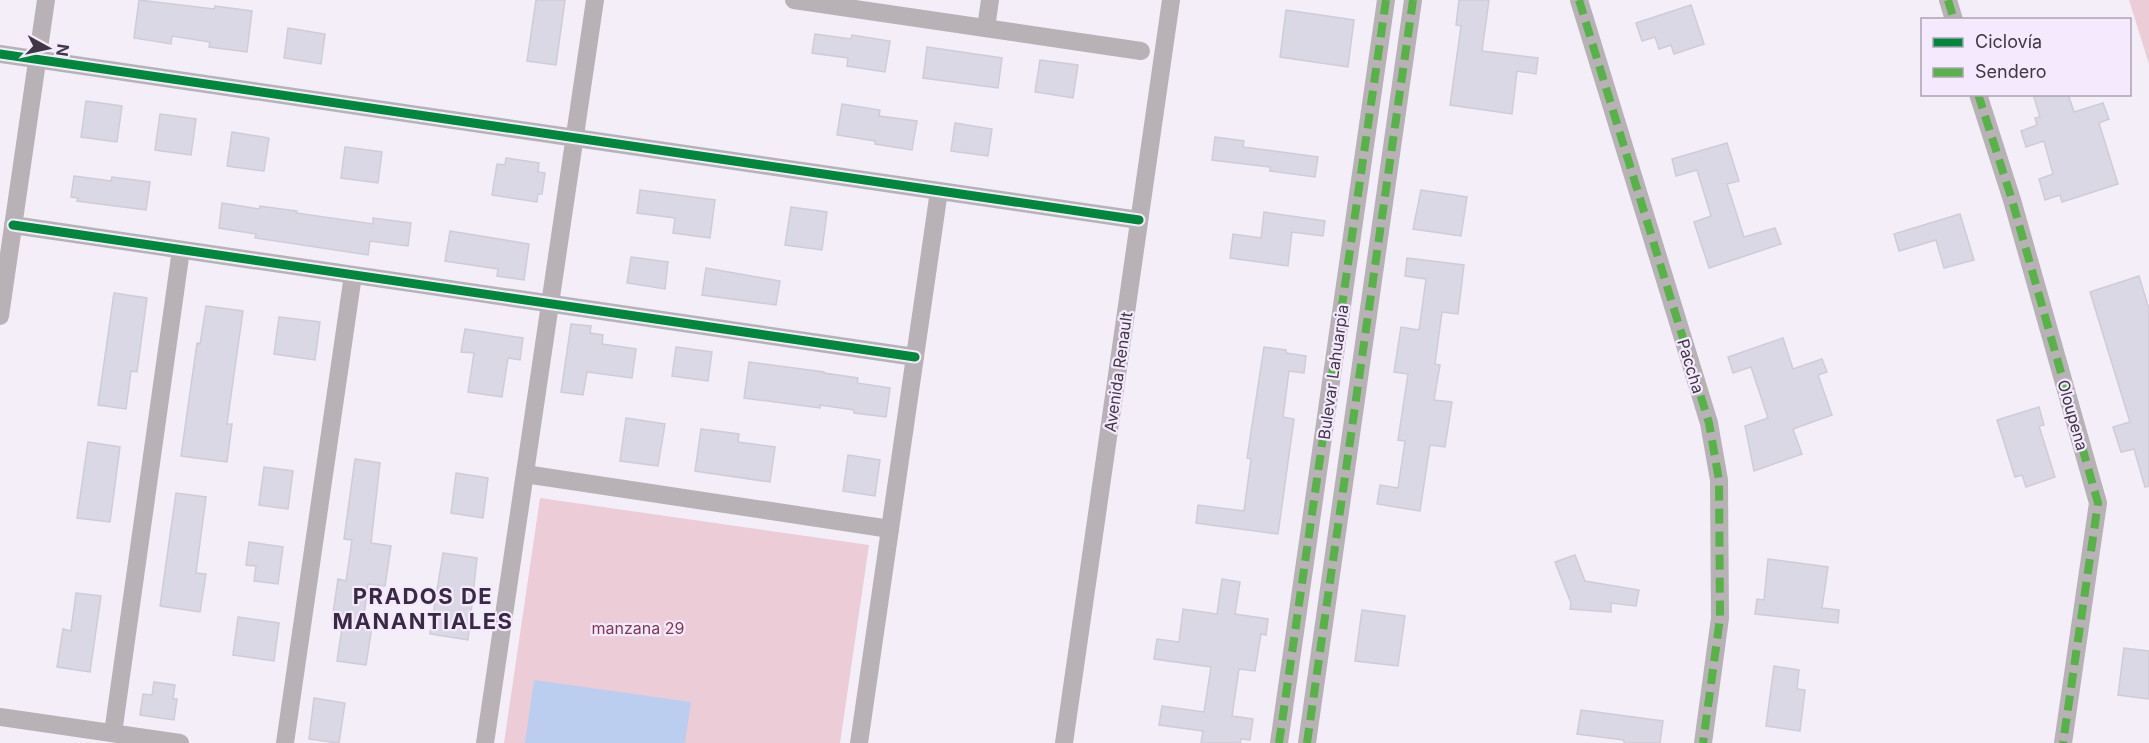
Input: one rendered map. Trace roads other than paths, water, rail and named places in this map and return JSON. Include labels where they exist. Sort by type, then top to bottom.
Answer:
[{"type":"street","points":[[0,316],[46,0]]},
{"type":"street","points":[[485,743],[595,0]]},
{"type":"street","points":[[794,0],[1141,51]]},
{"type":"street","points":[[986,28],[990,0]]},
{"type":"street","name":"Avenida Renault","points":[[1064,743],[1171,0]]},
{"type":"street","name":"Bulevar Lahuarpia","points":[[1279,743],[1386,0]]},
{"type":"street","points":[[1308,743],[1413,0]]},
{"type":"street","name":"Paccha","points":[[1579,0],[1709,423],[1719,480],[1720,618],[1703,743]]},
{"type":"street","points":[[1948,0],[1953,18]]},
{"type":"street","points":[[0,54],[1139,220]]},
{"type":"street","name":"Oloupena","points":[[1979,96],[2012,200],[2098,503],[2063,743]]},
{"type":"street","points":[[859,743],[939,191]]},
{"type":"street","points":[[13,225],[915,357]]},
{"type":"street","points":[[112,733],[181,250]]},
{"type":"street","points":[[285,743],[353,275]]},
{"type":"street","points":[[525,474],[890,529]]},
{"type":"street","points":[[0,717],[180,743]]},
{"type":"water","points":[[534,680],[691,702],[685,743],[525,743]]},
{"type":"district","name":"PRADOS DE MANANTIALES","points":[[423,608]]},
{"type":"park label","name":"manzana 29","points":[[638,628]]}]
